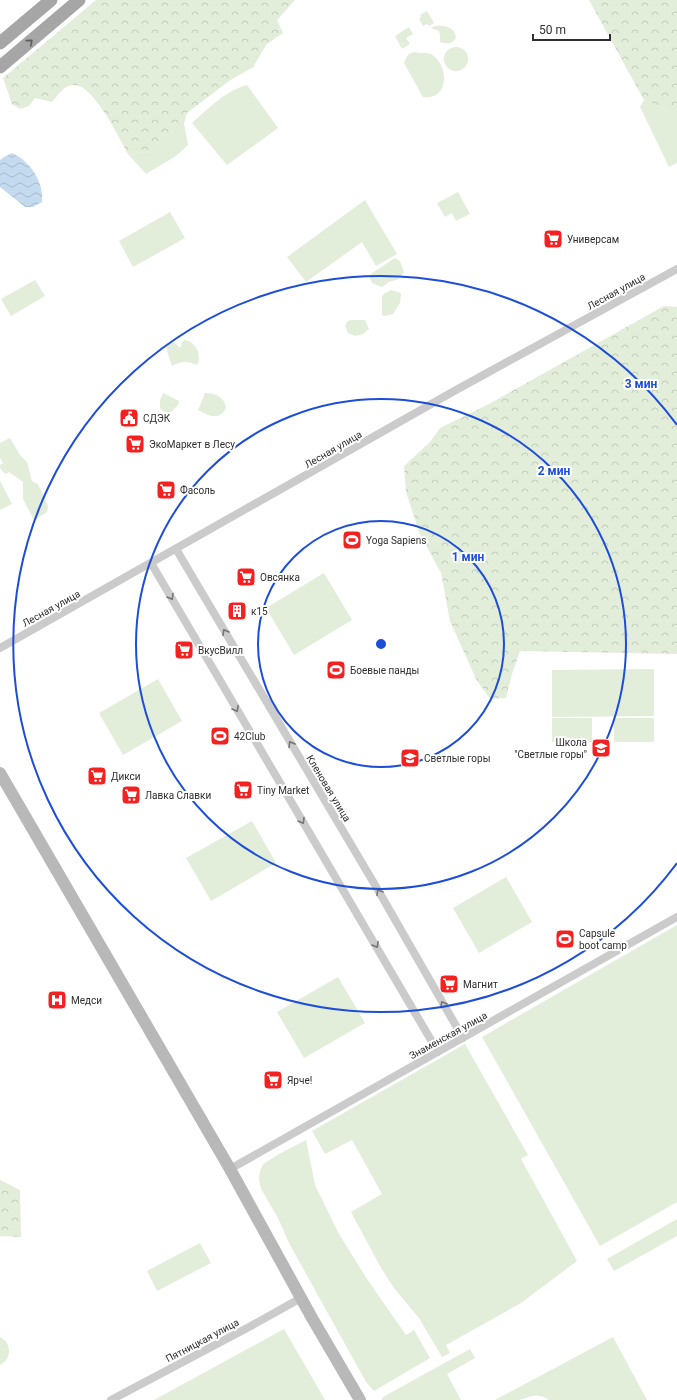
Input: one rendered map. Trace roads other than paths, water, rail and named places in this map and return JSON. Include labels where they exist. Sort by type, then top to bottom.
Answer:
[{"type":"main road","points":[[0,43],[51,0]]},
{"type":"main road","points":[[0,67],[79,0]]},
{"type":"street","name":"Лесная улица","points":[[0,648],[456,390],[677,270]]},
{"type":"street","name":"Кленовая улица","points":[[176,549],[378,890],[463,1038]]},
{"type":"street","points":[[152,563],[438,1052]]},
{"type":"street","points":[[0,773],[230,1169],[301,1298],[360,1400]]},
{"type":"street","name":"Знаменская улица","points":[[230,1169],[677,918]]},
{"type":"street","name":"Пятницкая улица","points":[[111,1400],[301,1298]]},
{"type":"water","points":[[12,153],[25,161],[34,173],[41,187],[42,202],[33,207],[25,207],[0,187],[0,160]]},
{"type":"place","name":"Универсам","points":[[553,239]]},
{"type":"place","name":"СДЭК","points":[[129,418]]},
{"type":"place","name":"ЭкоМаркет в Лесу","points":[[135,444]]},
{"type":"place","name":"Фасоль","points":[[166,490]]},
{"type":"place","name":"Yoga Sapiens","points":[[352,540]]},
{"type":"place","name":"Овсянка","points":[[246,577]]},
{"type":"place","name":"к15","points":[[237,611]]},
{"type":"place","name":"ВкусВилл","points":[[184,650]]},
{"type":"place","name":"Боевые панды","points":[[336,670]]},
{"type":"place","name":"42Club","points":[[220,736]]},
{"type":"place","name":"Школа \"Светлые горы\"","points":[[601,748]]},
{"type":"place","name":"Светлые горы","points":[[410,758]]},
{"type":"place","name":"Дикси","points":[[97,776]]},
{"type":"place","name":"Tiny Market","points":[[243,790]]},
{"type":"place","name":"Лавка Славки","points":[[131,795]]},
{"type":"place","name":"Capsule boot camp","points":[[565,939]]},
{"type":"place","name":"Магнит","points":[[449,984]]},
{"type":"place","name":"Медси","points":[[57,1000]]},
{"type":"place","name":"Ярче!","points":[[273,1080]]}]
